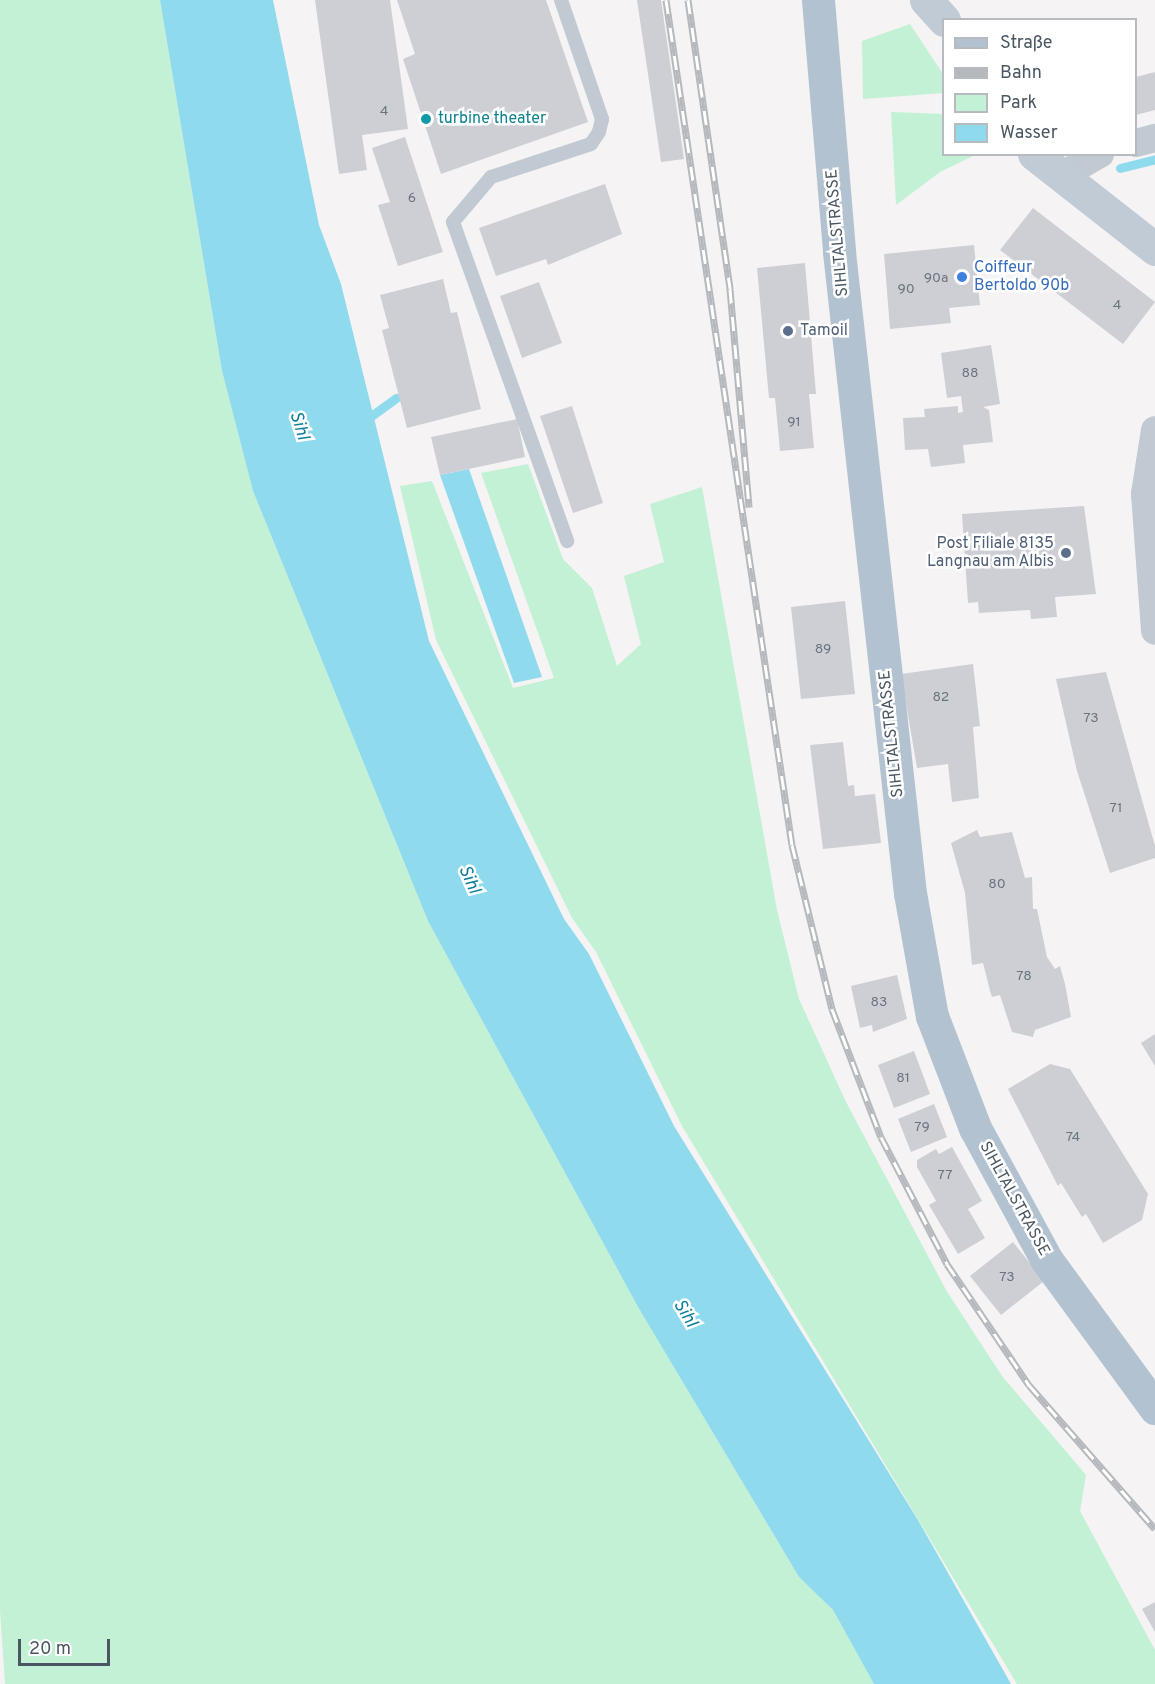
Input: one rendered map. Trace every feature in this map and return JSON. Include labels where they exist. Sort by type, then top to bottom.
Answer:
[{"type":"main road","name":"SIHLTALSTRASSE","points":[[818,0],[839,252],[910,893],[932,1016],[975,1128],[1046,1259],[1155,1408]]},
{"type":"main road","points":[[1036,156],[1155,249]]},
{"type":"street","points":[[1137,143],[1155,138]]},
{"type":"street","points":[[1061,176],[1096,156]]},
{"type":"street","points":[[1155,430],[1145,494],[1155,631]]},
{"type":"lane","points":[[561,0],[602,118],[591,144],[491,177],[453,222],[567,541]]},
{"type":"green space","points":[[0,0],[160,0],[222,371],[253,491],[428,921],[638,1307],[799,1577],[833,1610],[874,1684],[5,1684],[0,1610]]},
{"type":"green space","points":[[910,24],[942,72],[942,93],[863,99],[862,41]]},
{"type":"green space","points":[[891,112],[942,114],[942,156],[973,156],[940,172],[896,205]]},
{"type":"green space","points":[[528,464],[563,559],[592,588],[617,666],[641,644],[624,576],[664,562],[650,504],[702,487],[777,910],[799,999],[846,1102],[946,1290],[1002,1376],[1086,1475],[1080,1511],[1155,1650],[1155,1684],[1017,1684],[682,1126],[596,952],[572,918],[436,640],[400,486],[432,481],[513,688],[554,678],[481,473]]},
{"type":"water","name":"Sihl","points":[[160,0],[273,0],[319,225],[341,284],[429,641],[564,919],[589,954],[674,1126],[918,1520],[1011,1684],[874,1684],[833,1610],[799,1577],[638,1307],[428,921],[253,491],[222,371]]},
{"type":"water","points":[[469,469],[542,677],[514,683],[440,475]]},
{"type":"building","points":[[315,0],[390,0],[408,129],[362,135],[367,170],[339,174]]},
{"type":"building","points":[[397,0],[546,0],[588,122],[441,174],[403,59],[415,54]]},
{"type":"building","points":[[637,0],[661,0],[684,159],[661,162]]},
{"type":"building","points":[[1155,72],[1155,110],[1137,115],[1137,77]]},
{"type":"building","points":[[405,137],[443,252],[398,266],[378,205],[390,202],[372,148]]},
{"type":"building","points":[[605,184],[622,234],[548,265],[546,259],[496,276],[479,228]]},
{"type":"building","points":[[1033,208],[1155,302],[1123,344],[1000,250]]},
{"type":"building","points":[[974,245],[980,305],[949,308],[951,323],[890,329],[884,254]]},
{"type":"building","points":[[805,263],[816,394],[809,394],[814,448],[780,451],[775,398],[769,398],[757,268]]},
{"type":"building","points":[[443,279],[451,313],[457,312],[481,409],[407,428],[382,330],[389,328],[380,295]]},
{"type":"building","points":[[539,282],[562,343],[522,358],[500,296]]},
{"type":"building","points":[[991,345],[1000,404],[983,407],[989,410],[993,442],[963,445],[965,463],[931,467],[928,449],[905,450],[903,418],[925,417],[924,409],[958,406],[958,413],[963,412],[961,396],[947,398],[941,353]]},
{"type":"building","points":[[572,406],[603,503],[573,513],[540,416]]},
{"type":"building","points":[[517,419],[525,457],[440,475],[431,437]]},
{"type":"building","points":[[1084,506],[1096,594],[1055,597],[1057,617],[1031,619],[1030,610],[979,613],[978,602],[968,603],[962,514]]},
{"type":"building","points":[[845,601],[855,694],[801,699],[791,607]]},
{"type":"building","points":[[973,664],[980,726],[973,727],[979,798],[952,802],[948,764],[917,768],[901,674]]},
{"type":"building","points":[[1106,672],[1155,846],[1155,858],[1110,873],[1077,771],[1056,679]]},
{"type":"building","points":[[843,742],[848,786],[854,785],[855,796],[875,794],[881,843],[823,849],[810,745]]},
{"type":"building","points":[[977,830],[980,837],[1012,832],[1025,878],[1032,877],[1033,909],[1037,909],[1047,957],[1055,969],[1060,966],[1065,984],[1071,1017],[1035,1030],[1033,1037],[1012,1032],[1000,995],[992,997],[983,963],[972,965],[965,893],[951,843]]},
{"type":"building","points":[[897,975],[907,1019],[873,1032],[872,1025],[860,1028],[851,986]]},
{"type":"building","points":[[1155,1034],[1155,1066],[1141,1043]]},
{"type":"building","points":[[914,1051],[930,1094],[894,1108],[878,1065]]},
{"type":"building","points":[[1050,1064],[1070,1069],[1148,1194],[1142,1220],[1103,1243],[1086,1214],[1082,1217],[1061,1183],[1058,1186],[1008,1089]]},
{"type":"building","points":[[934,1104],[947,1137],[911,1152],[898,1119]]},
{"type":"building","points":[[952,1147],[982,1201],[968,1209],[985,1238],[958,1254],[929,1205],[936,1201],[917,1167],[917,1160],[936,1149],[939,1154]]},
{"type":"building","points":[[1013,1242],[1044,1281],[1001,1315],[970,1276]]},
{"type":"building","points":[[1155,1602],[1155,1632],[1142,1609]]},
{"type":"waterway","points":[[1120,168],[1155,159]]},
{"type":"waterway","points":[[367,419],[396,398]]},
{"type":"railway","points":[[666,0],[792,845],[832,1009],[881,1137],[947,1264],[1029,1385],[1155,1529]]},
{"type":"railway","points":[[688,0],[730,289],[749,507]]},
{"type":"place","name":"turbine theater","points":[[426,119]]},
{"type":"place","name":"Coiffeur Bertoldo 90b","points":[[962,277]]},
{"type":"place","name":"Tamoil","points":[[788,331]]},
{"type":"place","name":"Post Filiale 8135 Langnau am Albis","points":[[1066,553]]}]
